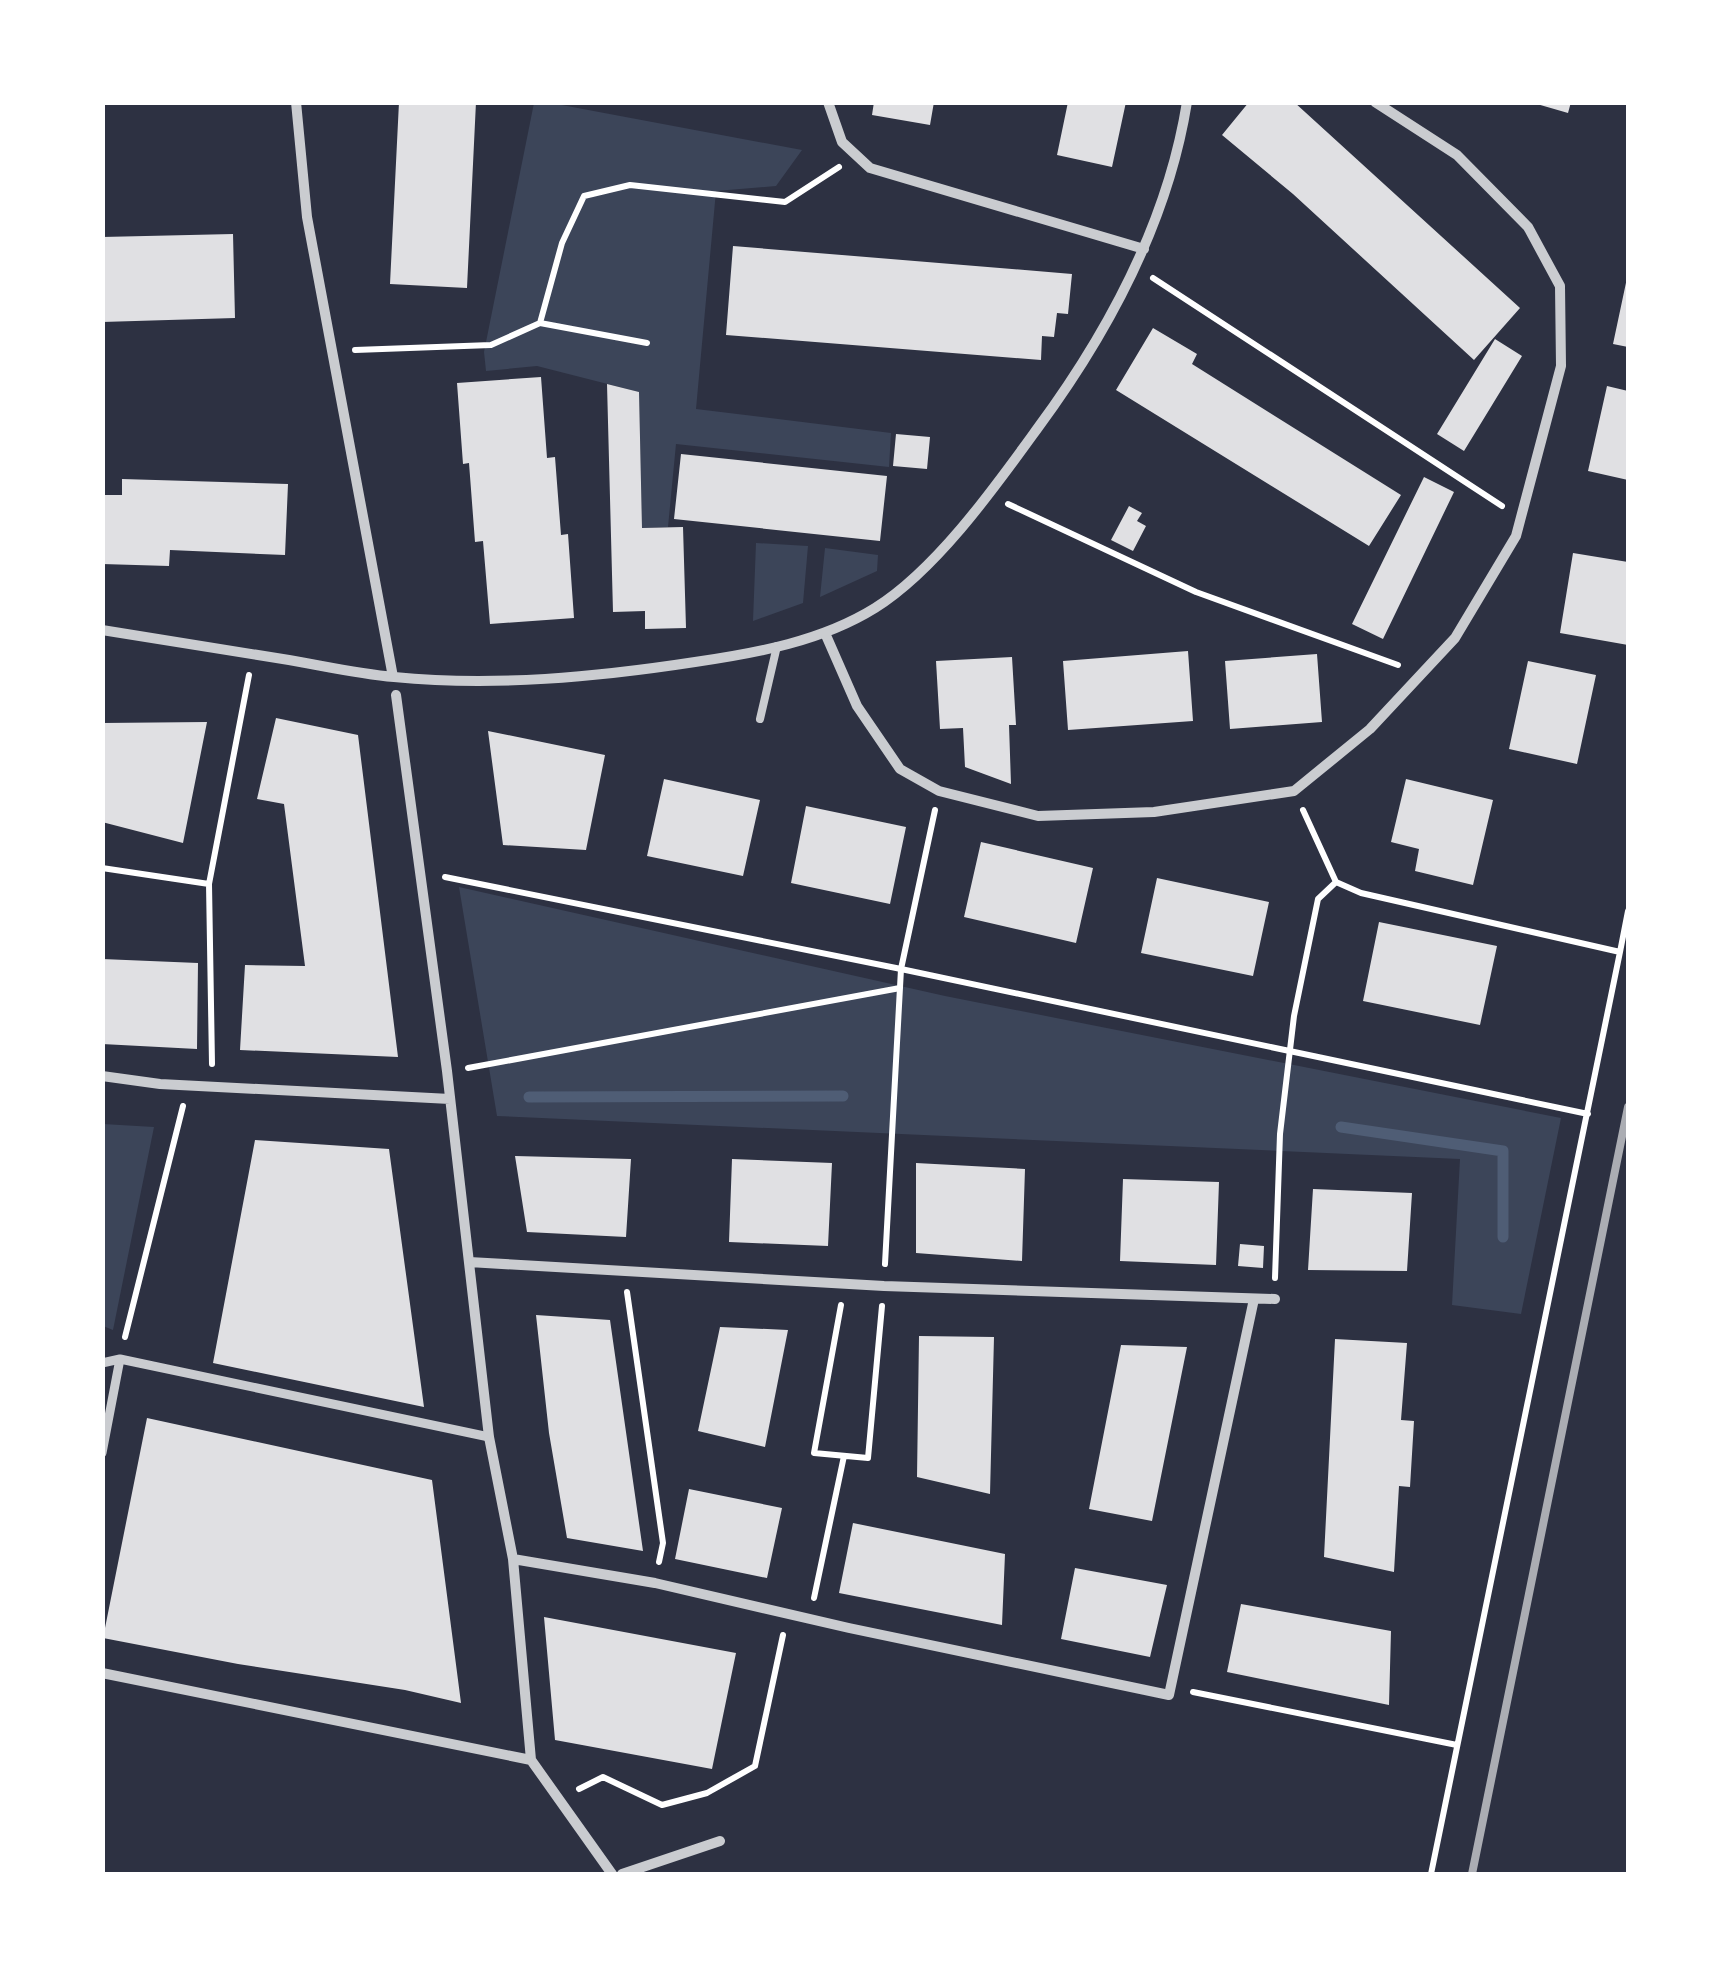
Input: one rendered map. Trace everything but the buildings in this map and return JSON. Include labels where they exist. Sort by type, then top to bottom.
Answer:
[{"type":"street","points":[[296,102],[307,217],[394,677]]},
{"type":"street","points":[[828,102],[842,142],[870,168],[1144,249]]},
{"type":"street","points":[[102,630],[394,677],[498,682],[624,672],[734,656],[826,633],[877,607],[924,567],[988,495],[1055,406],[1144,249],[1179,150],[1186,102]]},
{"type":"street","points":[[826,633],[857,706],[900,769],[939,791],[1038,816],[1154,812],[1294,791],[1370,729],[1455,638],[1516,536],[1561,366],[1560,286],[1528,227],[1457,155],[1375,102]]},
{"type":"street","points":[[396,695],[447,1072],[489,1436],[513,1559],[531,1760],[612,1874]]},
{"type":"street","points":[[102,1076],[188,1086],[450,1098]]},
{"type":"street","points":[[470,1262],[884,1286],[1274,1300]]},
{"type":"street","points":[[513,1559],[655,1583],[1169,1696],[1254,1299]]},
{"type":"street","points":[[102,1453],[120,1358]]},
{"type":"street","points":[[102,1363],[120,1358],[489,1436]]},
{"type":"street","points":[[102,1673],[531,1760]]},
{"type":"street","points":[[622,1874],[720,1840]]},
{"type":"lane","points":[[760,719],[777,646]]},
{"type":"path","points":[[540,323],[562,243],[584,196],[630,185],[785,202],[855,156]]},
{"type":"path","points":[[1135,266],[1521,518]]},
{"type":"path","points":[[334,351],[491,345],[540,323],[647,343]]},
{"type":"path","points":[[988,495],[1196,592],[1422,673]]},
{"type":"path","points":[[212,1087],[209,884],[254,654]]},
{"type":"path","points":[[845,1284],[814,1453],[868,1458],[884,1286],[901,969],[939,791]]},
{"type":"path","points":[[1294,791],[1336,882],[1362,893],[1620,952]]},
{"type":"path","points":[[102,868],[209,884]]},
{"type":"path","points":[[420,872],[1588,1114]]},
{"type":"path","points":[[1274,1300],[1280,1134],[1294,1016],[1318,898],[1336,882]]},
{"type":"path","points":[[1431,1874],[1628,911]]},
{"type":"path","points":[[447,1072],[900,988]]},
{"type":"path","points":[[120,1358],[188,1086]]},
{"type":"path","points":[[624,1271],[663,1543],[655,1583]]},
{"type":"path","points":[[810,1619],[844,1456]]},
{"type":"path","points":[[556,1800],[603,1777],[662,1805],[707,1793],[754,1766],[788,1614]]},
{"type":"path","points":[[1171,1688],[1457,1745]]},
{"type":"shaded area","points":[[534,103],[802,150],[776,186],[716,191],[696,409],[891,433],[889,467],[676,444],[668,527],[642,528],[639,392],[537,366],[486,371],[484,352]]},
{"type":"shaded area","points":[[756,543],[808,546],[803,603],[753,621]]},
{"type":"shaded area","points":[[825,548],[878,555],[877,571],[820,597]]},
{"type":"shaded area","points":[[459,887],[945,996],[1561,1118],[1521,1314],[1452,1305],[1460,1159],[497,1116]]},
{"type":"shaded area","points":[[103,1124],[154,1127],[113,1330],[103,1326]]},
{"type":"waterway","points":[[529,1097],[843,1096]]},
{"type":"waterway","points":[[1341,1127],[1503,1151],[1503,1237]]},
{"type":"railway","points":[[1472,1874],[1628,1107]]}]
